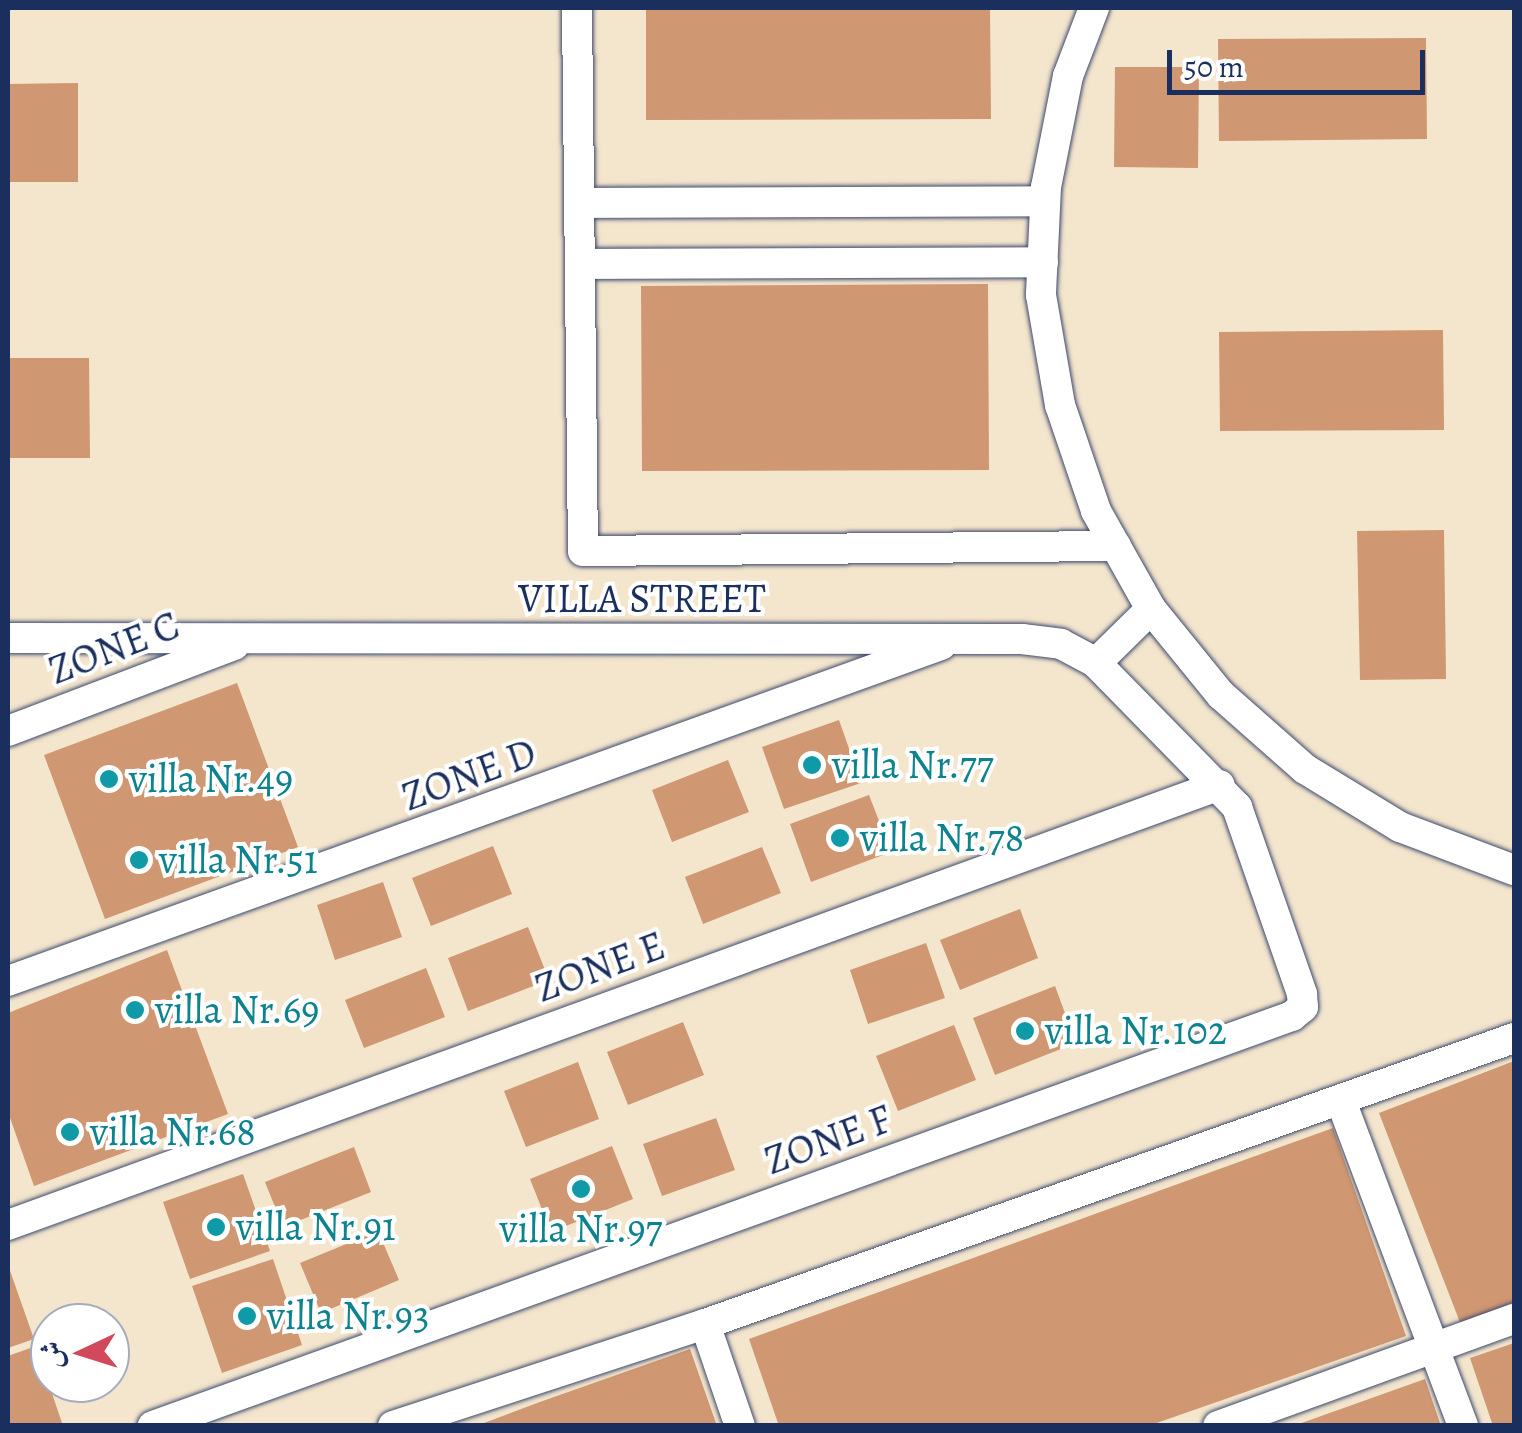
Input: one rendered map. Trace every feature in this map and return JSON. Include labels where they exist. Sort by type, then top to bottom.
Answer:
[{"type":"street","points":[[577,8],[583,551],[1116,546]]},
{"type":"street","points":[[1094,8],[1068,76],[1046,201],[1041,294],[1060,405],[1096,511],[1151,608],[1221,695],[1305,769],[1400,827],[1514,870]]},
{"type":"street","points":[[582,203],[1046,201]]},
{"type":"street","points":[[582,264],[1043,262]]},
{"type":"street","points":[[1096,663],[1151,608]]},
{"type":"street","name":"VILLA STREET","points":[[8,638],[1042,640],[1096,663],[1220,786]]},
{"type":"street","name":"ZONE C","points":[[8,731],[248,638]]},
{"type":"street","name":"ZONE D","points":[[8,981],[807,698],[954,639]]},
{"type":"street","name":"ZONE E","points":[[8,1226],[1220,786]]},
{"type":"street","name":"ZONE F","points":[[154,1426],[1292,1016],[1303,1006],[1299,982],[1252,838],[1220,786]]},
{"type":"street","points":[[393,1426],[706,1324],[1514,1038]]},
{"type":"street","points":[[1341,1101],[1462,1426]]},
{"type":"street","points":[[1218,1426],[1514,1319]]},
{"type":"street","points":[[706,1324],[740,1426]]},
{"type":"building","points":[[646,8],[990,8],[991,119],[646,120]]},
{"type":"building","points":[[1426,38],[1427,139],[1219,141],[1218,39]]},
{"type":"building","points":[[1115,67],[1199,67],[1198,168],[1114,167]]},
{"type":"building","points":[[78,83],[78,182],[8,182],[8,84]]},
{"type":"building","points":[[988,284],[989,470],[642,471],[641,286]]},
{"type":"building","points":[[1443,330],[1444,430],[1220,431],[1219,332]]},
{"type":"building","points":[[8,358],[89,358],[90,458],[8,458]]},
{"type":"building","points":[[1444,530],[1446,679],[1360,680],[1357,531]]},
{"type":"building","points":[[237,683],[298,847],[105,919],[44,755]]},
{"type":"building","name":"villa Nr.77","points":[[839,720],[861,783],[784,809],[762,747]]},
{"type":"building","points":[[728,760],[749,812],[672,842],[652,790]]},
{"type":"building","name":"villa Nr.78","points":[[869,795],[891,852],[811,882],[790,824]]},
{"type":"building","points":[[493,846],[512,894],[431,926],[412,878]]},
{"type":"building","points":[[762,847],[781,893],[703,924],[685,877]]},
{"type":"building","points":[[383,882],[402,937],[335,960],[317,905]]},
{"type":"building","points":[[1020,909],[1038,958],[960,990],[940,940]]},
{"type":"building","points":[[528,927],[549,980],[468,1011],[448,958]]},
{"type":"building","points":[[926,943],[945,998],[868,1024],[850,970]]},
{"type":"building","points":[[167,950],[228,1114],[34,1186],[8,1112],[8,1013]]},
{"type":"building","points":[[426,968],[445,1017],[364,1048],[345,1000]]},
{"type":"building","name":"villa Nr.102","points":[[1055,986],[1076,1043],[995,1075],[973,1018]]},
{"type":"building","points":[[683,1022],[704,1075],[628,1105],[607,1052]]},
{"type":"building","points":[[954,1025],[976,1080],[898,1111],[876,1056]]},
{"type":"building","points":[[1514,1061],[1514,1305],[1461,1325],[1379,1113]]},
{"type":"building","points":[[578,1062],[599,1119],[526,1147],[504,1091]]},
{"type":"building","points":[[716,1118],[735,1170],[662,1196],[643,1144]]},
{"type":"building","points":[[1333,1128],[1406,1336],[1148,1426],[779,1426],[749,1339]]},
{"type":"building","name":"villa Nr.97","points":[[612,1146],[633,1199],[551,1232],[530,1179]]},
{"type":"building","points":[[354,1147],[371,1192],[283,1227],[265,1182]]},
{"type":"building","name":"villa Nr.91","points":[[243,1174],[270,1251],[190,1279],[163,1202]]},
{"type":"building","points":[[378,1231],[399,1280],[321,1313],[300,1263]]},
{"type":"building","name":"villa Nr.93","points":[[273,1259],[302,1345],[222,1373],[192,1286]]},
{"type":"building","points":[[8,1265],[30,1328],[30,1340],[8,1348]]},
{"type":"building","points":[[1514,1343],[1514,1426],[1493,1426],[1470,1358]]},
{"type":"building","points":[[30,1348],[30,1403],[55,1403],[63,1426],[8,1426],[8,1356]]},
{"type":"building","points":[[690,1349],[717,1426],[476,1426],[537,1403]]},
{"type":"building","points":[[1425,1379],[1441,1426],[1296,1425]]},
{"type":"place","name":"villa Nr.77","points":[[812,765]]},
{"type":"place","name":"villa Nr.49","points":[[109,779]]},
{"type":"place","name":"villa Nr.78","points":[[840,838]]},
{"type":"place","name":"villa Nr.51","points":[[139,860]]},
{"type":"place","name":"villa Nr.69","points":[[135,1010]]},
{"type":"place","name":"villa Nr.102","points":[[1025,1031]]},
{"type":"place","name":"villa Nr.68","points":[[70,1132]]},
{"type":"place","name":"villa Nr.97","points":[[581,1189]]},
{"type":"place","name":"villa Nr.91","points":[[216,1227]]},
{"type":"place","name":"villa Nr.93","points":[[247,1316]]}]
